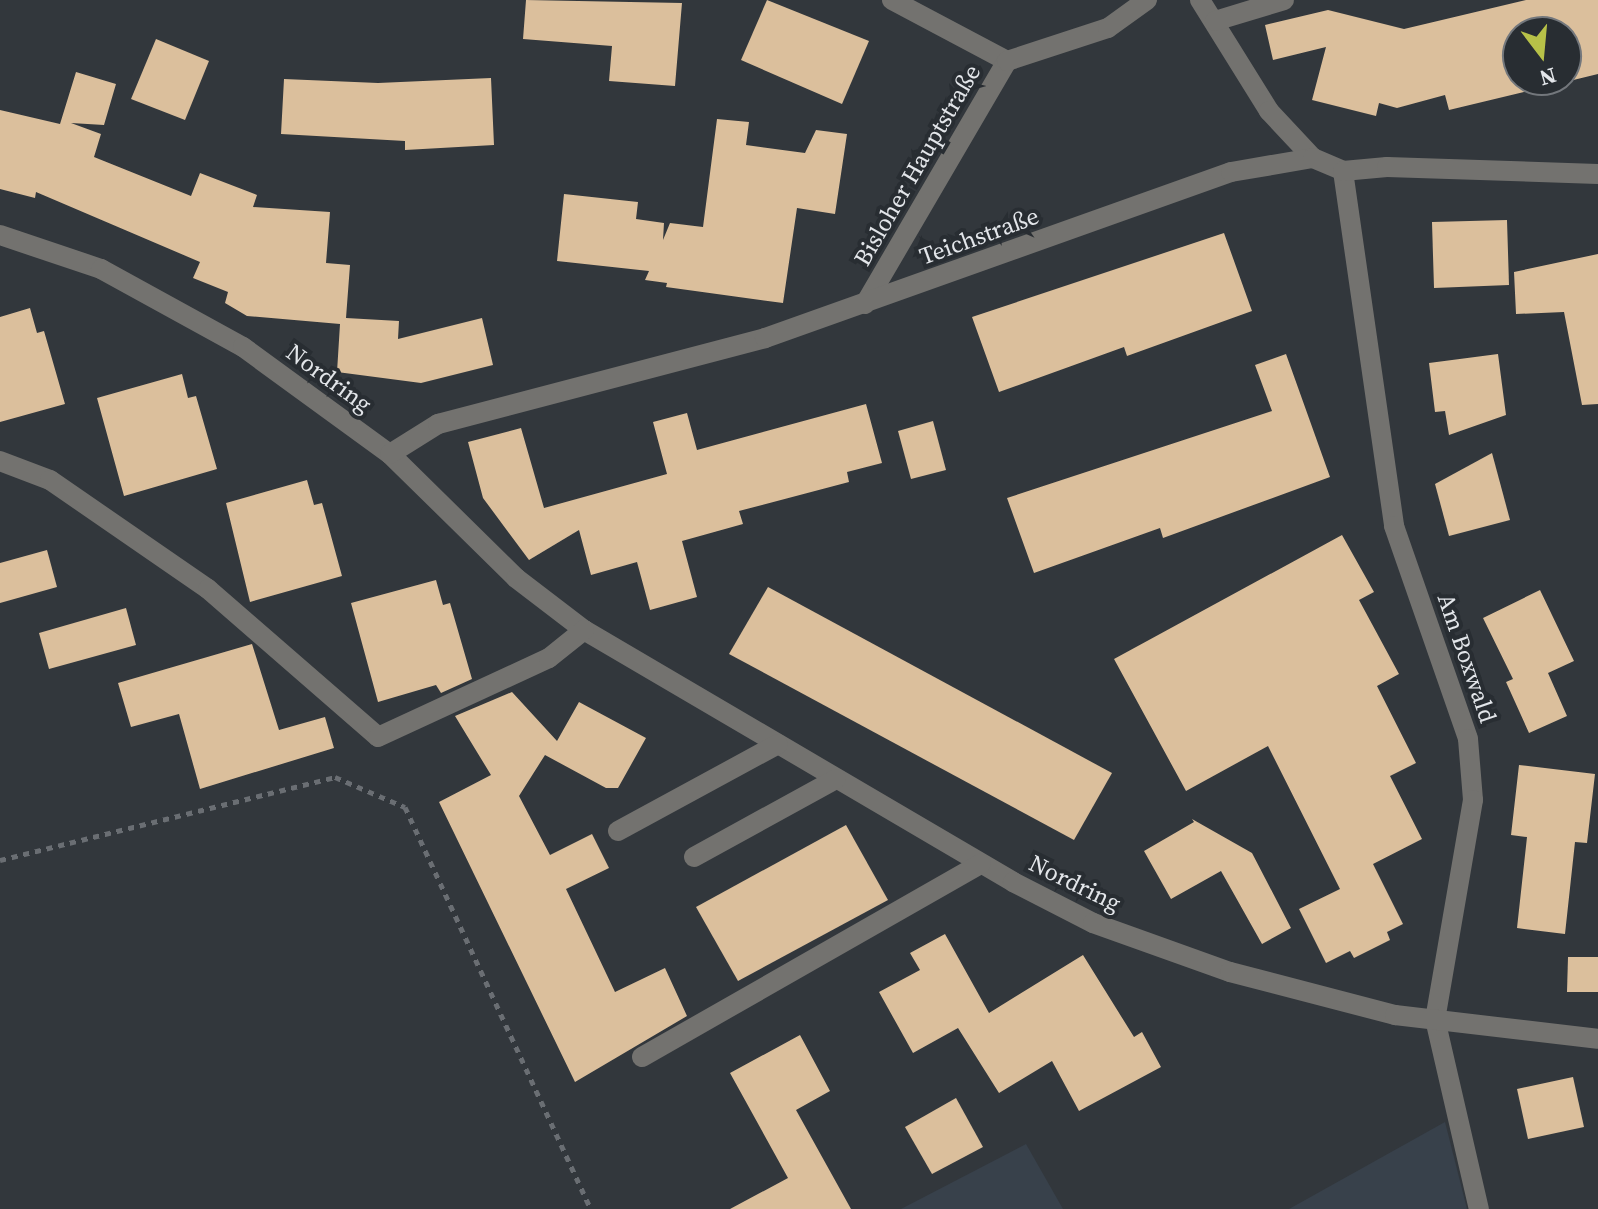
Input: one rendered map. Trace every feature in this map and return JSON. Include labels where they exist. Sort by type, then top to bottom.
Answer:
[{"type":"street","points":[[892,0],[1007,61]]},
{"type":"street","name":"Bisloher Hauptstraße","points":[[865,304],[1007,61],[1108,28],[1147,0]]},
{"type":"street","points":[[1200,0],[1269,111],[1313,158],[1343,171],[1387,167],[1598,174]]},
{"type":"street","points":[[1215,21],[1284,0]]},
{"type":"street","name":"Teichstraße","points":[[390,454],[438,424],[765,338],[1231,172],[1313,158]]},
{"type":"street","name":"Am Boxwald","points":[[1343,171],[1394,526],[1468,739],[1473,800],[1435,1019],[1479,1209]]},
{"type":"street","name":"Nordring","points":[[0,235],[101,269],[243,347],[390,454],[516,578],[584,630],[981,864],[1093,923],[1230,972],[1395,1015],[1598,1039]]},
{"type":"street","points":[[0,461],[50,480],[208,589],[378,737],[549,658],[584,630]]},
{"type":"street","points":[[618,831],[778,744]]},
{"type":"street","points":[[694,857],[836,779]]},
{"type":"street","points":[[642,1057],[981,864]]},
{"type":"path","points":[[0,860],[335,777],[405,807],[591,1209]]},
{"type":"shaded area","points":[[1445,1122],[1467,1209],[1289,1209]]},
{"type":"shaded area","points":[[1026,1144],[1063,1209],[901,1209]]},
{"type":"building","points":[[526,0],[682,3],[675,86],[609,81],[612,46],[523,39]]},
{"type":"building","points":[[767,0],[869,41],[842,104],[741,60]]},
{"type":"building","points":[[1526,0],[1598,0],[1598,74],[1582,78],[1582,16],[1502,16],[1502,96],[1507,96],[1449,110],[1445,95],[1397,108],[1379,103],[1376,116],[1312,100],[1326,47],[1273,60],[1265,25],[1328,10],[1404,29]]},
{"type":"building","points":[[156,39],[209,61],[185,120],[131,99]]},
{"type":"building","points":[[76,72],[116,84],[104,125],[71,123],[101,134],[94,157],[191,196],[200,173],[257,195],[253,207],[330,212],[326,263],[350,265],[346,318],[399,321],[398,339],[482,318],[493,365],[421,383],[337,372],[340,324],[247,316],[225,303],[228,292],[193,278],[200,262],[36,192],[35,198],[0,189],[0,110],[60,124]]},
{"type":"building","points":[[491,78],[494,145],[405,150],[405,141],[281,134],[284,79],[378,83]]},
{"type":"building","points":[[717,119],[749,122],[746,145],[805,153],[816,130],[847,134],[835,214],[797,208],[783,303],[666,287],[667,283],[645,280],[649,271],[557,261],[564,194],[638,202],[636,219],[664,223],[663,240],[670,223],[703,227]]},
{"type":"building","points":[[1507,220],[1509,285],[1434,288],[1432,222]]},
{"type":"building","points":[[1224,233],[1252,311],[1127,356],[1124,347],[999,392],[972,317]]},
{"type":"building","points":[[1598,254],[1598,404],[1582,405],[1564,312],[1516,314],[1514,272]]},
{"type":"building","points":[[30,308],[37,333],[44,331],[65,404],[0,422],[0,317]]},
{"type":"building","points":[[1286,354],[1330,477],[1163,538],[1160,528],[1034,573],[1007,498],[1272,411],[1255,365]]},
{"type":"building","points":[[1498,354],[1506,415],[1449,435],[1445,411],[1435,412],[1429,363]]},
{"type":"building","points":[[182,374],[188,398],[196,396],[217,469],[124,496],[97,398]]},
{"type":"building","points":[[866,404],[882,463],[847,472],[849,482],[739,511],[743,524],[682,541],[697,597],[650,610],[637,562],[591,575],[579,530],[529,560],[483,498],[468,442],[521,428],[544,508],[667,474],[653,422],[687,413],[697,450]]},
{"type":"building","points":[[933,421],[946,470],[911,479],[898,431]]},
{"type":"building","points":[[1492,453],[1510,520],[1449,536],[1435,484]]},
{"type":"building","points":[[307,480],[314,505],[322,503],[342,576],[250,602],[226,503]]},
{"type":"building","points":[[1342,535],[1374,592],[1359,600],[1399,674],[1377,686],[1416,763],[1390,776],[1422,839],[1373,864],[1403,924],[1387,932],[1390,940],[1354,958],[1350,951],[1326,963],[1299,909],[1340,889],[1268,746],[1186,791],[1114,659]]},
{"type":"building","points":[[47,550],[57,587],[0,603],[0,563]]},
{"type":"building","points":[[436,580],[443,605],[450,603],[472,679],[441,693],[436,685],[378,702],[351,603]]},
{"type":"building","points":[[768,587],[1112,773],[1074,840],[729,654]]},
{"type":"building","points":[[1540,590],[1574,661],[1548,673],[1567,716],[1529,733],[1506,682],[1513,679],[1483,618]]},
{"type":"building","points":[[126,608],[136,645],[49,669],[39,633]]},
{"type":"building","points":[[252,644],[279,730],[325,717],[334,748],[200,789],[179,714],[131,727],[118,683]]},
{"type":"building","points":[[512,692],[557,741],[579,702],[646,738],[618,788],[606,788],[545,755],[519,796],[550,855],[592,834],[609,868],[566,889],[615,992],[665,968],[687,1016],[575,1082],[439,802],[491,775],[455,716]]},
{"type":"building","points":[[1519,765],[1595,774],[1587,843],[1575,842],[1565,934],[1517,928],[1527,837],[1511,835]]},
{"type":"building","points":[[1192,819],[1252,853],[1291,928],[1262,944],[1221,871],[1171,899],[1144,851],[1194,822]]},
{"type":"building","points":[[846,825],[888,900],[738,981],[696,907]]},
{"type":"building","points":[[945,934],[989,1013],[1083,955],[1134,1037],[1142,1032],[1161,1067],[1079,1111],[1052,1061],[999,1093],[958,1028],[913,1053],[879,992],[920,970],[910,953]]},
{"type":"building","points":[[1568,957],[1598,957],[1598,992],[1567,992]]},
{"type":"building","points":[[800,1035],[830,1091],[796,1110],[851,1209],[730,1209],[788,1178],[730,1073]]},
{"type":"building","points":[[1573,1077],[1584,1127],[1528,1139],[1517,1089]]},
{"type":"building","points":[[956,1098],[983,1147],[932,1174],[905,1127]]}]
